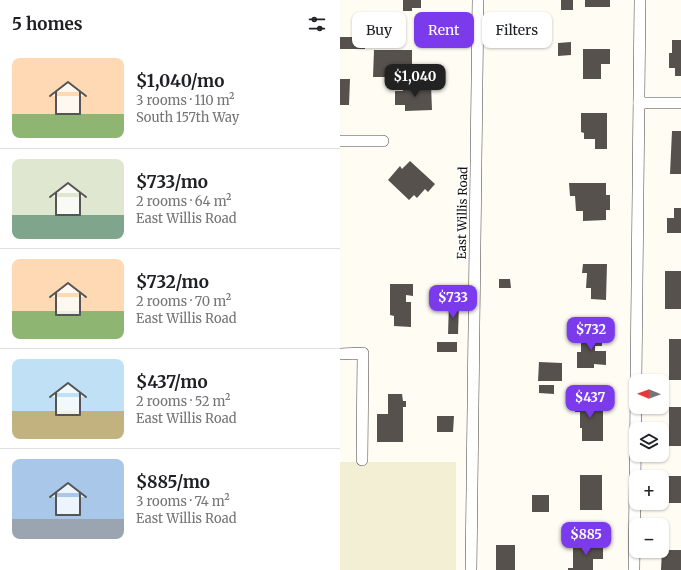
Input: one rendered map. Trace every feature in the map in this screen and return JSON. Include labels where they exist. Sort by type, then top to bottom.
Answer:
[{"type":"street","name":"East Willis Road","points":[[471,570],[478,0]]},
{"type":"street","points":[[636,374],[640,0]]},
{"type":"street","points":[[639,103],[681,103]]},
{"type":"street","points":[[340,141],[383,141]]},
{"type":"street","points":[[340,354],[363,353],[362,460]]},
{"type":"street","points":[[634,570],[636,414]]},
{"type":"shaded area","points":[[340,462],[456,462],[456,570],[340,570]]},
{"type":"building","points":[[403,0],[421,0],[421,8],[412,8],[412,11],[403,11]]},
{"type":"building","points":[[561,0],[573,0],[573,10],[561,10]]},
{"type":"building","points":[[585,0],[610,0],[610,7],[585,7]]},
{"type":"building","points":[[340,37],[352,37],[352,48],[365,48],[365,49],[340,49]]},
{"type":"building","points":[[672,40],[681,40],[681,76],[675,76],[675,68],[669,68],[669,53],[672,53]]},
{"type":"building","points":[[571,42],[571,55],[558,56],[558,43]]},
{"type":"building","points":[[583,49],[610,49],[610,64],[601,64],[601,79],[583,79]]},
{"type":"building","points":[[374,50],[412,50],[412,72],[397,72],[397,77],[373,77]]},
{"type":"building","points":[[340,79],[350,79],[349,105],[340,105]]},
{"type":"building","points":[[431,85],[432,110],[405,111],[405,105],[395,105],[395,91],[403,91],[403,86]]},
{"type":"building","points":[[581,113],[607,113],[607,149],[595,149],[595,139],[584,139],[584,133],[581,132]]},
{"type":"building","points":[[672,131],[681,131],[681,174],[670,174]]},
{"type":"building","points":[[410,161],[435,184],[428,192],[425,189],[417,198],[414,195],[409,200],[388,180],[400,166],[402,169]]},
{"type":"building","points":[[569,183],[606,183],[606,195],[610,195],[610,210],[606,210],[606,220],[583,221],[583,211],[576,211],[575,196],[570,196]]},
{"type":"building","points":[[674,208],[681,208],[681,233],[667,233],[667,218],[674,218]]},
{"type":"building","points":[[583,264],[607,264],[606,300],[591,299],[591,288],[586,288],[587,273],[582,273]]},
{"type":"building","points":[[665,271],[681,271],[681,309],[665,309]]},
{"type":"building","points":[[499,279],[510,279],[511,288],[499,288]]},
{"type":"building","points":[[390,284],[413,284],[413,296],[406,295],[406,302],[411,302],[411,327],[394,326],[394,316],[390,315]]},
{"type":"building","points":[[449,304],[459,305],[458,334],[448,334]]},
{"type":"building","points":[[581,332],[602,332],[602,346],[595,346],[595,351],[606,351],[606,365],[594,364],[594,368],[577,368],[577,352],[581,352]]},
{"type":"building","points":[[669,339],[681,339],[681,380],[669,380]]},
{"type":"building","points":[[437,342],[457,342],[457,352],[437,352]]},
{"type":"building","points":[[539,362],[562,363],[562,381],[538,381]]},
{"type":"building","points":[[539,385],[554,385],[554,394],[539,393]]},
{"type":"building","points":[[388,394],[402,394],[403,401],[406,401],[406,407],[403,407],[403,442],[377,442],[377,414],[388,414]]},
{"type":"building","points":[[575,397],[598,397],[598,410],[603,410],[603,441],[582,441],[580,412],[575,412]]},
{"type":"building","points":[[669,407],[681,407],[681,446],[669,446]]},
{"type":"building","points":[[437,416],[454,416],[453,432],[437,432]]},
{"type":"building","points":[[580,475],[602,475],[602,510],[580,510]]},
{"type":"building","points":[[669,476],[681,476],[681,503],[669,503]]},
{"type":"building","points":[[532,495],[549,495],[549,512],[532,512]]},
{"type":"building","points":[[573,544],[603,544],[603,559],[593,559],[593,570],[568,570],[568,568],[573,568]]},
{"type":"building","points":[[496,545],[515,545],[515,570],[496,570]]},
{"type":"building","points":[[669,550],[681,550],[681,570],[661,570],[662,558],[669,558]]}]
